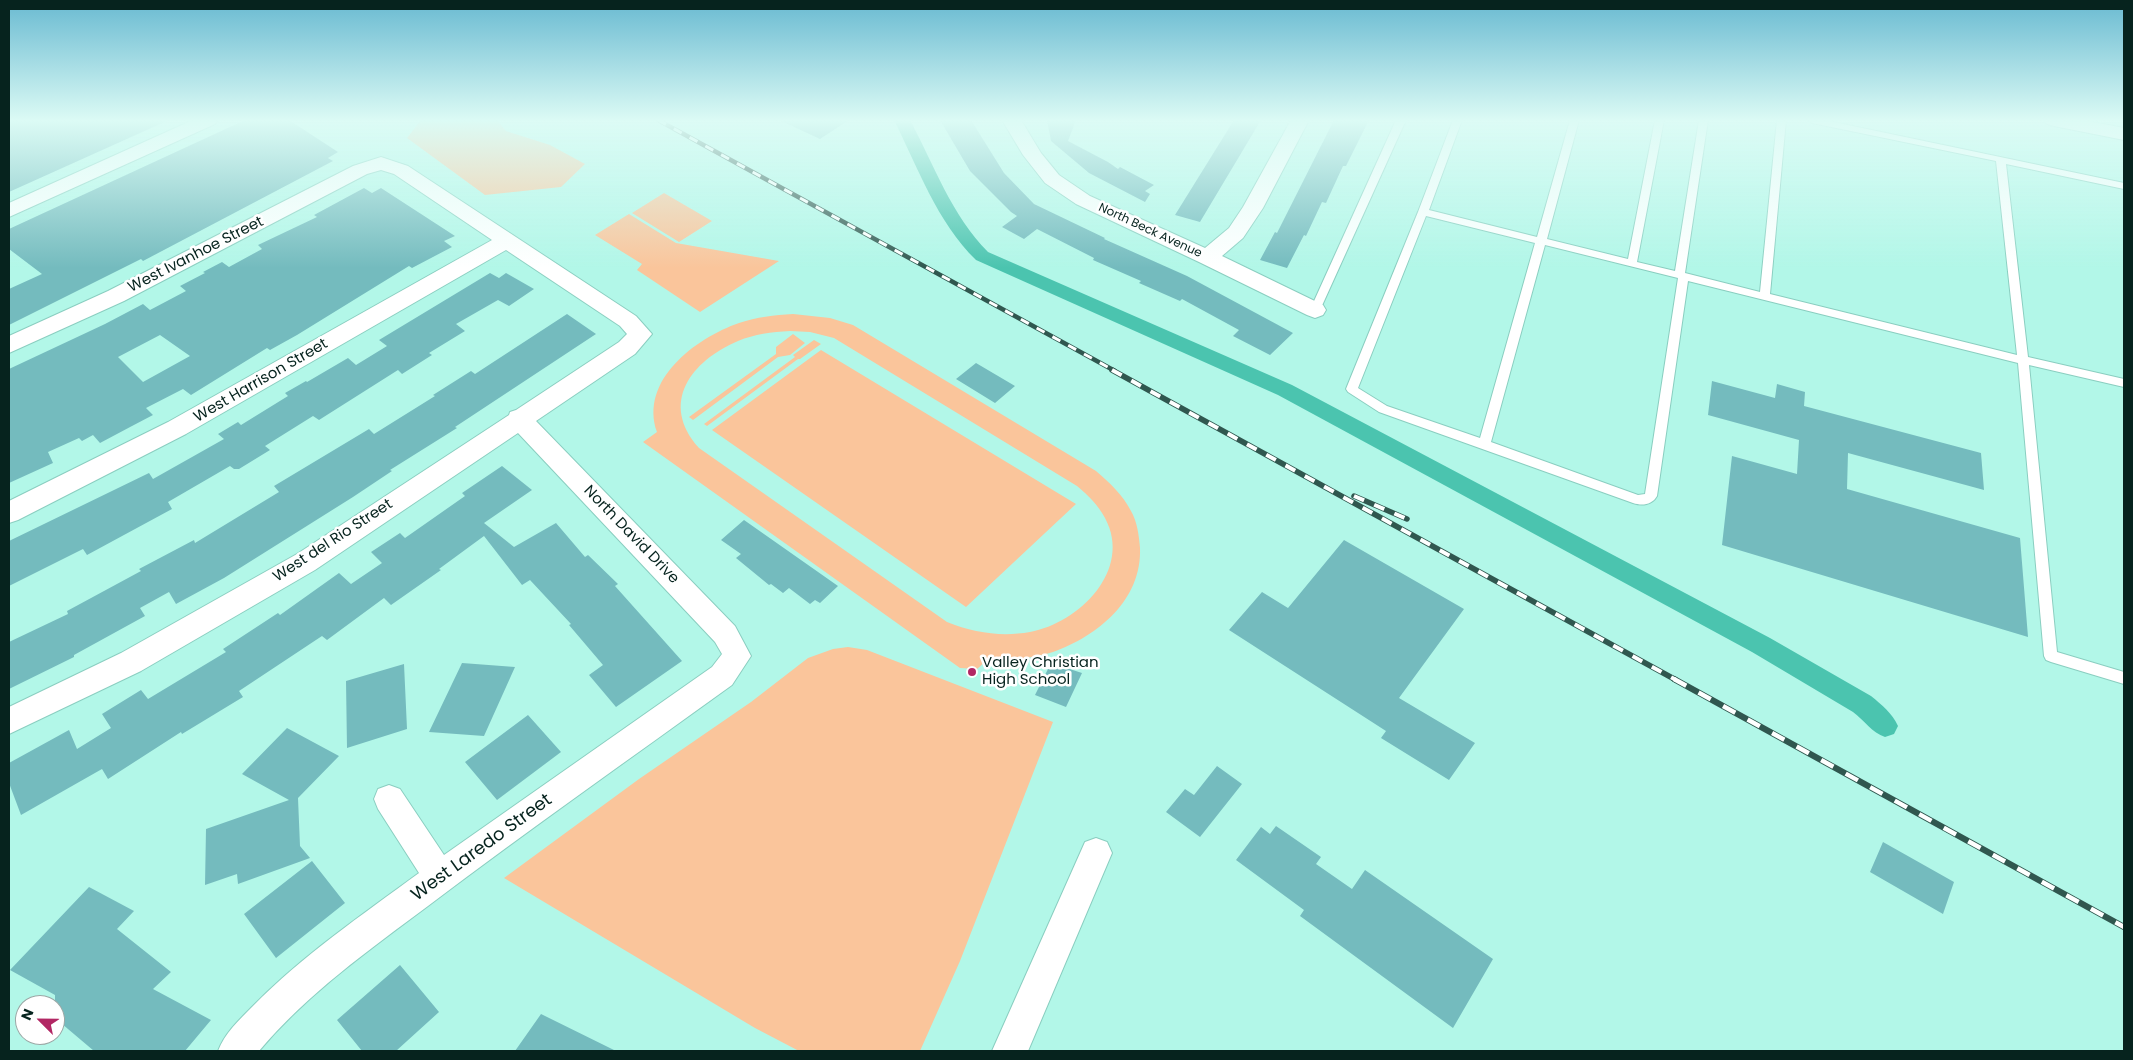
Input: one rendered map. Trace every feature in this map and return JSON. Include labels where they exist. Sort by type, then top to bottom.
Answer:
[{"type":"street","points":[[9,211],[100,169]]},
{"type":"street","name":"West Ivanhoe Street","points":[[9,345],[116,296],[362,169]]},
{"type":"street","points":[[399,169],[628,321],[641,334]]},
{"type":"street","name":"North Beck Avenue","points":[[1045,169],[1052,178],[1083,200],[1207,256],[1316,310]]},
{"type":"street","points":[[1207,256],[1236,233],[1253,208],[1274,169]]},
{"type":"street","name":"West Harrison Street","points":[[9,513],[177,428],[508,240]]},
{"type":"street","name":"West del Rio Street","points":[[9,722],[131,662],[306,562],[519,418],[627,348],[641,334]]},
{"type":"street","name":"North David Drive","points":[[519,418],[725,634],[737,656]]},
{"type":"street","name":"West Laredo Street","points":[[236,1051],[251,1032],[314,971],[440,877],[722,676],[737,656]]},
{"type":"street","points":[[389,799],[440,877]]},
{"type":"street","points":[[1010,1051],[1096,853]]},
{"type":"lane","points":[[1316,310],[1378,169]]},
{"type":"lane","points":[[1439,169],[1352,389],[1383,409],[1637,500],[1646,500],[1651,496],[1697,169]]},
{"type":"lane","points":[[1484,444],[1561,169]]},
{"type":"lane","points":[[1632,263],[1650,169]]},
{"type":"lane","points":[[1765,296],[1777,169]]},
{"type":"lane","points":[[2003,169],[2024,360],[2051,656],[2124,678]]},
{"type":"lane","points":[[2046,169],[2124,186]]},
{"type":"lane","points":[[1423,212],[2124,383]]},
{"type":"shaded area","points":[[450,169],[579,169],[561,187],[485,195]]},
{"type":"shaded area","points":[[664,193],[712,221],[679,242],[632,213]]},
{"type":"shaded area","points":[[629,214],[676,243],[779,261],[700,312],[637,270],[642,264],[595,235]]},
{"type":"shaded area","points":[[793,314],[830,318],[853,325],[1096,471],[1106,480],[1128,505],[1133,515],[1140,548],[1139,567],[1134,584],[1114,614],[1086,636],[1053,652],[1023,658],[989,660],[977,669],[960,668],[643,442],[657,432],[654,413],[656,395],[664,379],[689,350],[722,330],[739,323],[759,318]],"holes":[[[776,332],[810,332],[834,338],[1077,486],[1089,497],[1105,518],[1112,537],[1112,556],[1106,575],[1096,591],[1083,606],[1066,618],[1048,627],[1030,632],[988,633],[967,629],[947,622],[699,448],[687,431],[682,415],[681,400],[686,385],[694,372],[721,349],[738,341]]]},
{"type":"shaded area","points":[[793,334],[805,343],[790,355],[778,357],[693,420],[689,417],[776,354],[776,347]]},
{"type":"shaded area","points":[[814,340],[821,344],[707,426],[704,424],[795,357],[793,355]]},
{"type":"shaded area","points":[[821,350],[1076,504],[966,607],[712,430]]},
{"type":"shaded area","points":[[848,647],[867,650],[1053,722],[960,961],[920,1051],[799,1051],[755,1028],[504,878],[639,779],[751,702],[808,658],[833,649]]},
{"type":"building","points":[[9,169],[59,169],[9,192]]},
{"type":"building","points":[[138,169],[317,169],[143,261],[141,259],[9,325],[9,289],[42,274],[9,249],[9,229]]},
{"type":"building","points":[[969,169],[1002,169],[1034,204],[1104,239],[1187,276],[1293,333],[1270,355],[1233,336],[1239,330],[1182,299],[1180,301],[1139,283],[1141,281],[1093,260],[1094,258],[1037,229],[1024,239],[1002,227],[1017,216]]},
{"type":"building","points":[[1085,169],[1125,169],[1154,185],[1145,191],[1150,194],[1145,202]]},
{"type":"building","points":[[1203,169],[1231,169],[1200,222],[1175,215]]},
{"type":"building","points":[[1309,169],[1341,169],[1326,203],[1322,202],[1306,236],[1304,235],[1287,268],[1260,260],[1275,232],[1277,233]]},
{"type":"building","points":[[364,188],[372,193],[381,188],[455,236],[444,241],[452,247],[412,268],[409,266],[297,335],[270,350],[267,348],[191,395],[183,389],[146,408],[153,415],[100,443],[93,435],[82,441],[79,438],[48,452],[53,463],[9,483],[9,369],[143,304],[150,310],[186,291],[180,286],[205,273],[203,272],[222,262],[229,267],[262,249],[258,245],[317,217],[314,215]],"holes":[[[160,335],[190,356],[143,382],[118,357]]]},
{"type":"building","points":[[490,273],[499,278],[506,273],[534,289],[509,306],[498,300],[456,324],[465,331],[429,353],[432,355],[402,374],[398,370],[319,420],[313,416],[265,446],[270,450],[239,469],[234,469],[230,466],[168,502],[172,509],[87,555],[83,549],[9,586],[9,541],[149,473],[153,479],[224,439],[218,434],[238,422],[241,425],[288,396],[285,393],[306,381],[348,358],[356,365],[387,346],[379,340]]},
{"type":"building","points":[[567,314],[596,334],[455,427],[457,428],[390,470],[392,471],[353,497],[224,578],[176,604],[169,592],[140,608],[145,616],[74,655],[74,657],[9,689],[9,642],[68,614],[67,611],[141,571],[139,569],[194,540],[195,543],[279,492],[274,486],[369,429],[374,434],[471,371],[475,374]]},
{"type":"building","points":[[976,363],[1015,386],[995,403],[956,379]]},
{"type":"building","points":[[1712,381],[1775,398],[1777,384],[1805,392],[1804,406],[1981,453],[1984,490],[1848,453],[1847,489],[2020,538],[2028,637],[1722,545],[1732,456],[1797,474],[1799,440],[1708,415]]},
{"type":"building","points":[[502,466],[532,490],[484,523],[514,547],[556,523],[585,557],[588,555],[618,584],[615,586],[682,661],[616,707],[589,675],[603,665],[569,625],[571,624],[530,580],[522,585],[484,536],[439,569],[441,570],[391,605],[384,598],[327,640],[322,636],[239,691],[243,697],[182,734],[181,732],[108,779],[102,769],[21,815],[9,783],[9,763],[69,730],[77,749],[111,728],[102,714],[141,690],[148,699],[226,652],[223,649],[278,613],[280,615],[339,573],[351,584],[382,563],[371,552],[400,533],[405,538],[465,496],[462,493]]},
{"type":"building","points":[[744,520],[838,586],[820,603],[815,600],[810,604],[789,588],[783,593],[771,584],[769,585],[736,558],[741,554],[721,540]]},
{"type":"building","points":[[1344,540],[1464,609],[1399,698],[1475,743],[1449,780],[1381,738],[1386,731],[1229,630],[1262,592],[1288,608]]},
{"type":"building","points":[[462,663],[515,667],[484,736],[429,732]]},
{"type":"building","points":[[1051,663],[1082,673],[1066,707],[1035,695]]},
{"type":"building","points":[[404,664],[407,729],[347,748],[346,681]]},
{"type":"building","points":[[528,715],[561,752],[497,800],[465,762]]},
{"type":"building","points":[[287,728],[339,756],[298,798],[300,846],[310,858],[238,884],[237,874],[205,885],[206,829],[289,800],[242,774]]},
{"type":"building","points":[[1217,766],[1242,784],[1200,837],[1166,812],[1185,789],[1194,795]]},
{"type":"building","points":[[1276,826],[1321,857],[1316,864],[1352,889],[1365,870],[1493,959],[1453,1028],[1300,916],[1304,910],[1236,860],[1261,827],[1270,834]]},
{"type":"building","points":[[1883,842],[1954,882],[1943,914],[1870,872]]},
{"type":"building","points":[[312,861],[345,903],[276,958],[244,914]]},
{"type":"building","points":[[89,887],[134,911],[117,929],[171,972],[153,989],[211,1020],[185,1051],[94,1051],[65,1026],[65,995],[55,995],[10,970]]},
{"type":"building","points":[[400,965],[439,1012],[396,1051],[362,1051],[337,1020]]},
{"type":"building","points":[[541,1014],[616,1051],[515,1051]]},
{"type":"waterway","points":[[927,169],[952,219],[965,239],[982,256],[1285,390],[1761,645],[1862,704],[1876,715],[1885,726]]},
{"type":"railway","points":[[748,169],[1115,371]]},
{"type":"railway","points":[[1112,370],[1676,680]]},
{"type":"railway","points":[[1354,496],[1407,519]]},
{"type":"railway","points":[[1674,679],[2124,927]]},
{"type":"place","name":"Valley Christian High School","points":[[972,672]]}]
